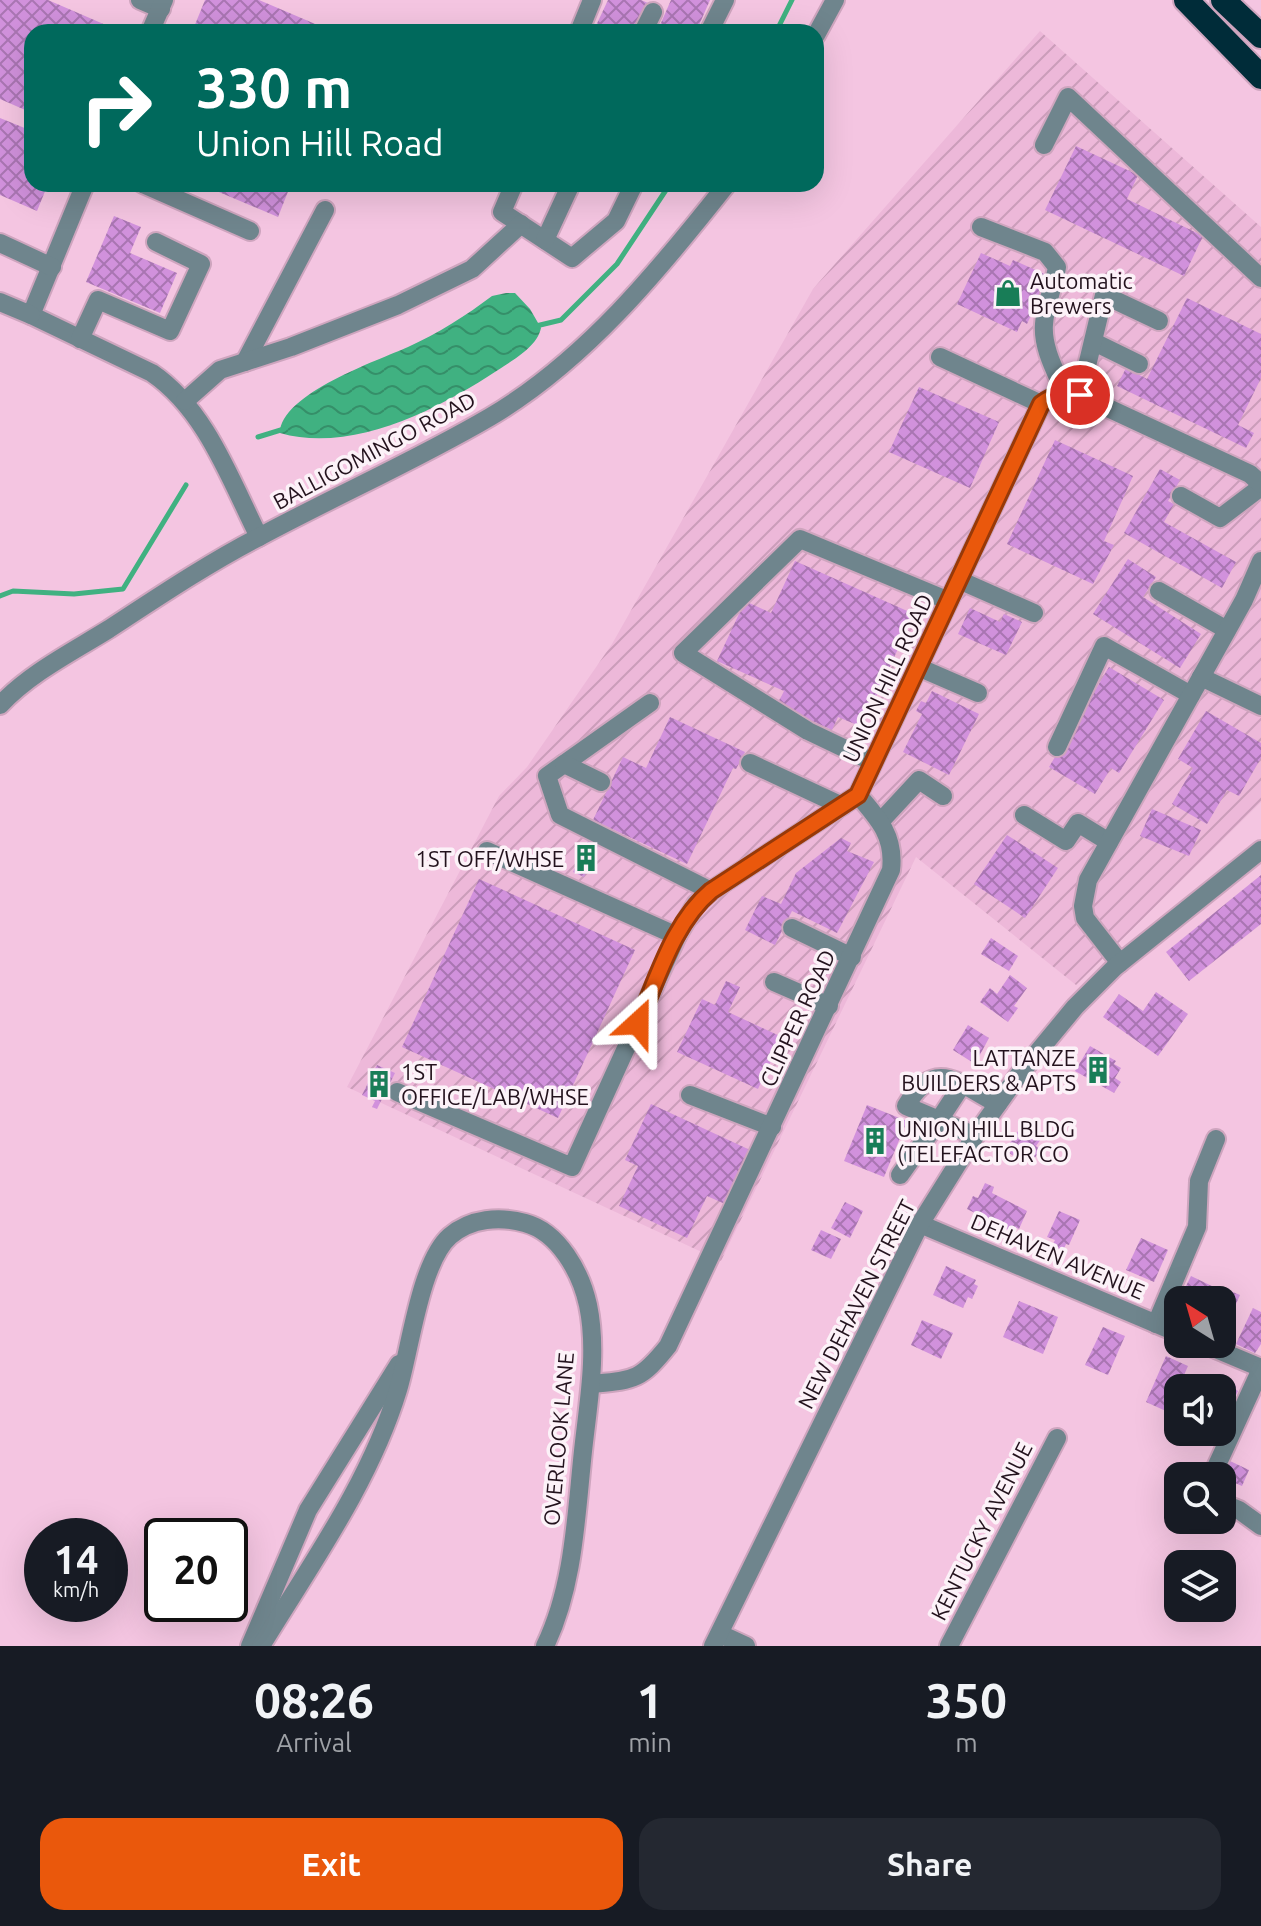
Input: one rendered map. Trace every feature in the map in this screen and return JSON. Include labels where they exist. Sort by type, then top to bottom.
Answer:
[{"type":"highway","points":[[1186,0],[1261,77]]},
{"type":"highway","points":[[1223,0],[1261,36]]},
{"type":"street","points":[[140,0],[162,4],[153,24]]},
{"type":"street","points":[[582,24],[592,0]]},
{"type":"street","points":[[713,24],[725,0]]},
{"type":"street","points":[[822,24],[835,0]]},
{"type":"street","points":[[647,24],[653,12]]},
{"type":"street","points":[[1044,145],[1068,97],[1261,278]]},
{"type":"street","points":[[31,315],[82,192]]},
{"type":"street","points":[[161,192],[250,231]]},
{"type":"street","points":[[511,192],[502,212],[572,258],[616,221],[630,192]]},
{"type":"street","points":[[545,240],[567,192]]},
{"type":"street","name":"BALLIGOMINGO ROAD","points":[[0,705],[28,680],[180,583],[259,537],[479,423],[524,393],[600,329],[683,239],[721,192]]},
{"type":"street","points":[[245,362],[325,210]]},
{"type":"street","points":[[185,401],[220,370],[291,347],[398,305],[472,269],[521,224]]},
{"type":"street","points":[[981,227],[1045,252],[1057,267],[1044,323],[1046,346],[1072,394]]},
{"type":"street","points":[[80,339],[98,300],[170,331],[201,264],[156,242]]},
{"type":"street","points":[[0,243],[52,267]]},
{"type":"street","points":[[1072,394],[1094,342],[1104,295],[1159,321]]},
{"type":"street","points":[[0,302],[152,373],[170,385],[202,425],[259,537]]},
{"type":"street","points":[[1094,342],[1139,364]]},
{"type":"street","points":[[940,357],[1041,404],[1050,397],[1072,394],[1250,474],[1261,485],[1220,518],[1181,496]]},
{"type":"street","name":"UNION HILL ROAD","points":[[397,1092],[572,1167],[677,936],[696,904],[711,891],[858,795],[1041,404]]},
{"type":"street","points":[[873,762],[808,731],[683,653],[800,539],[949,601]]},
{"type":"street","points":[[1120,963],[1085,918],[1083,906],[1088,880],[1227,630],[1261,561]]},
{"type":"street","points":[[959,580],[1034,613]]},
{"type":"street","points":[[1159,591],[1227,630]]},
{"type":"street","points":[[1057,747],[1104,646],[1191,695]]},
{"type":"street","points":[[918,667],[978,693]]},
{"type":"street","points":[[1201,677],[1261,706]]},
{"type":"street","points":[[650,703],[547,776],[560,815],[711,891]]},
{"type":"street","points":[[750,763],[842,806]]},
{"type":"street","points":[[564,764],[601,782]]},
{"type":"street","points":[[881,821],[919,780],[943,796]]},
{"type":"street","name":"CLIPPER ROAD","points":[[591,1384],[633,1380],[651,1367],[668,1346],[852,957],[891,870],[893,854],[890,838],[881,821],[858,795]]},
{"type":"street","points":[[1024,815],[1066,841],[1078,823],[1109,842]]},
{"type":"street","name":"NEW DEHAVEN STREET","points":[[717,1640],[920,1224],[975,1136],[1018,1076],[1075,1007],[1120,963],[1261,850]]},
{"type":"street","points":[[487,851],[677,936]]},
{"type":"street","points":[[792,928],[852,957]]},
{"type":"street","points":[[774,982],[829,1006]]},
{"type":"street","points":[[975,1136],[906,1106],[918,1086],[943,1077],[998,1104]]},
{"type":"street","points":[[900,1175],[962,1085]]},
{"type":"street","points":[[690,1095],[772,1127]]},
{"type":"street","points":[[1156,1324],[1197,1227],[1199,1181],[1216,1139]]},
{"type":"street","name":"OVERLOOK LANE","points":[[261,1646],[336,1524],[371,1459],[398,1389],[427,1274],[448,1237],[468,1225],[490,1219],[510,1219],[533,1225],[552,1240],[569,1259],[581,1281],[589,1307],[591,1384],[570,1568],[545,1646]]},
{"type":"street","name":"DEHAVEN AVENUE","points":[[920,1224],[1164,1327]]},
{"type":"street","name":"OVERLOOK LANE","points":[[250,1646],[308,1510],[406,1351]]},
{"type":"street","points":[[1218,1462],[1261,1369],[1236,1358]]},
{"type":"street","name":"KENTUCKY AVENUE","points":[[949,1646],[1057,1438]]},
{"type":"street","points":[[1236,1509],[1261,1526]]},
{"type":"street","points":[[308,1510],[336,1524]]},
{"type":"street","points":[[717,1640],[746,1646]]},
{"type":"shaded area","points":[[1040,31],[1261,227],[1261,802],[1076,985],[916,857],[721,1261],[347,1087],[499,796],[527,767],[612,644],[813,289]]},
{"type":"water","points":[[515,293],[530,309],[541,328],[539,335],[524,352],[475,385],[422,413],[365,433],[336,438],[308,438],[280,433],[284,419],[313,392],[430,336],[492,296]]},
{"type":"building","points":[[0,0],[48,0],[104,24],[24,24],[24,110],[0,99]]},
{"type":"building","points":[[205,0],[259,0],[315,24],[195,24]]},
{"type":"building","points":[[608,0],[641,0],[648,3],[639,24],[597,24]]},
{"type":"building","points":[[671,0],[710,0],[700,24],[660,24]]},
{"type":"building","points":[[0,118],[24,128],[24,192],[45,192],[37,211],[0,195]]},
{"type":"building","points":[[1076,146],[1138,175],[1127,199],[1203,236],[1184,276],[1045,210]]},
{"type":"building","points":[[219,192],[288,192],[278,217]]},
{"type":"building","points":[[114,216],[141,227],[130,253],[177,273],[160,313],[86,282]]},
{"type":"building","points":[[981,253],[1010,266],[1013,260],[1049,276],[1027,324],[1022,321],[1017,332],[957,304]]},
{"type":"building","points":[[1187,298],[1261,334],[1261,378],[1238,425],[1254,433],[1246,448],[1117,386],[1126,368],[1147,379]]},
{"type":"building","points":[[919,387],[999,422],[970,488],[889,452]]},
{"type":"building","points":[[1055,440],[1133,476],[1104,541],[1114,545],[1093,584],[1007,544]]},
{"type":"building","points":[[1160,469],[1180,480],[1168,501],[1174,504],[1164,522],[1236,562],[1222,588],[1124,533]]},
{"type":"building","points":[[1128,559],[1156,577],[1143,597],[1201,634],[1180,668],[1093,614]]},
{"type":"building","points":[[795,561],[914,614],[862,727],[838,717],[832,730],[777,705],[784,691],[717,661],[745,601],[771,613]]},
{"type":"building","points":[[970,608],[1000,622],[1004,614],[1022,622],[1006,655],[958,634]]},
{"type":"building","points":[[1109,667],[1164,700],[1119,773],[1111,768],[1095,794],[1049,767]]},
{"type":"building","points":[[932,691],[979,714],[949,775],[903,752],[922,714],[916,711],[921,701],[926,703]]},
{"type":"building","points":[[1206,711],[1261,743],[1261,758],[1239,796],[1227,790],[1207,824],[1172,804],[1193,768],[1178,759]]},
{"type":"building","points":[[670,717],[745,752],[736,769],[733,768],[687,864],[593,820],[623,757],[646,768]]},
{"type":"building","points":[[1152,809],[1201,830],[1189,856],[1140,836]]},
{"type":"building","points":[[1007,835],[1058,868],[1025,918],[974,884]]},
{"type":"building","points":[[841,838],[851,843],[847,851],[874,862],[837,933],[792,911],[775,945],[745,930],[762,896],[781,904],[796,873]]},
{"type":"building","name":"1ST OFF/WHSE","points":[[589,839],[599,844],[584,877],[573,872]]},
{"type":"building","points":[[1261,875],[1261,924],[1189,981],[1166,952]]},
{"type":"building","points":[[479,879],[635,950],[558,1118],[402,1047]]},
{"type":"building","points":[[991,938],[1018,956],[1009,971],[981,954]]},
{"type":"building","points":[[1010,975],[1027,988],[1014,1006],[1018,1008],[1008,1022],[980,1002],[990,988],[997,994]]},
{"type":"building","points":[[726,981],[740,987],[728,1012],[782,1037],[758,1089],[677,1052],[702,999],[715,1005]]},
{"type":"building","points":[[1156,992],[1188,1014],[1158,1056],[1103,1017],[1119,994],[1143,1011]]},
{"type":"building","points":[[968,1025],[989,1038],[975,1064],[953,1050]]},
{"type":"building","name":"LATTANZE BUILDERS & APTS","points":[[1090,1046],[1116,1061],[1114,1064],[1121,1068],[1115,1078],[1121,1082],[1114,1093],[1075,1071]]},
{"type":"building","name":"1ST OFFICE/LAB/WHSE","points":[[377,1065],[395,1073],[377,1109],[372,1107],[375,1101],[362,1095]]},
{"type":"building","points":[[651,1104],[750,1150],[725,1204],[707,1196],[687,1238],[619,1206],[638,1166],[625,1160]]},
{"type":"building","name":"UNION HILL BLDG (TELEFACTOR CO","points":[[867,1105],[907,1121],[884,1177],[844,1161]]},
{"type":"building","points":[[1025,1121],[1044,1135],[1036,1146],[1041,1149],[1034,1159],[1028,1157],[1024,1163],[1005,1150]]},
{"type":"building","points":[[985,1183],[994,1187],[992,1193],[1027,1211],[1019,1229],[1012,1226],[1009,1230],[967,1209],[973,1196],[978,1198]]},
{"type":"building","points":[[845,1202],[863,1211],[850,1238],[831,1228]]},
{"type":"building","points":[[1059,1211],[1080,1220],[1063,1251],[1052,1246],[1055,1240],[1047,1237]]},
{"type":"building","points":[[821,1230],[841,1239],[831,1259],[811,1250]]},
{"type":"building","points":[[1141,1238],[1168,1250],[1154,1282],[1126,1270]]},
{"type":"building","points":[[946,1266],[976,1280],[974,1284],[978,1286],[972,1299],[968,1297],[963,1308],[933,1295]]},
{"type":"building","points":[[1191,1276],[1212,1286],[1186,1286]]},
{"type":"building","points":[[1019,1301],[1058,1317],[1043,1354],[1003,1337]]},
{"type":"building","points":[[1253,1308],[1261,1312],[1261,1344],[1255,1353],[1236,1344]]},
{"type":"building","points":[[922,1320],[953,1333],[941,1359],[911,1345]]},
{"type":"building","points":[[1103,1327],[1125,1336],[1108,1375],[1085,1365]]},
{"type":"building","points":[[1165,1358],[1188,1366],[1185,1374],[1164,1374],[1164,1410],[1146,1402]]},
{"type":"building","points":[[1236,1464],[1249,1470],[1242,1486],[1236,1483]]},
{"type":"waterway","points":[[780,24],[792,0]]},
{"type":"waterway","points":[[536,326],[561,320],[617,264],[665,192]]},
{"type":"waterway","points":[[258,437],[284,429]]},
{"type":"waterway","points":[[0,596],[13,591],[74,594],[123,589],[186,485]]},
{"type":"place","name":"Automatic Brewers","points":[[1008,293]]},
{"type":"place","name":"1ST OFF/WHSE","points":[[586,858]]},
{"type":"place","name":"LATTANZE BUILDERS & APTS","points":[[1098,1070]]},
{"type":"place","name":"1ST OFFICE/LAB/WHSE","points":[[379,1084]]},
{"type":"place","name":"UNION HILL BLDG (TELEFACTOR CO","points":[[875,1141]]},
{"type":"route","points":[[638,1023],[677,936],[696,904],[711,891],[858,795],[1041,404],[1050,397],[1065,393],[1080,395]]}]
